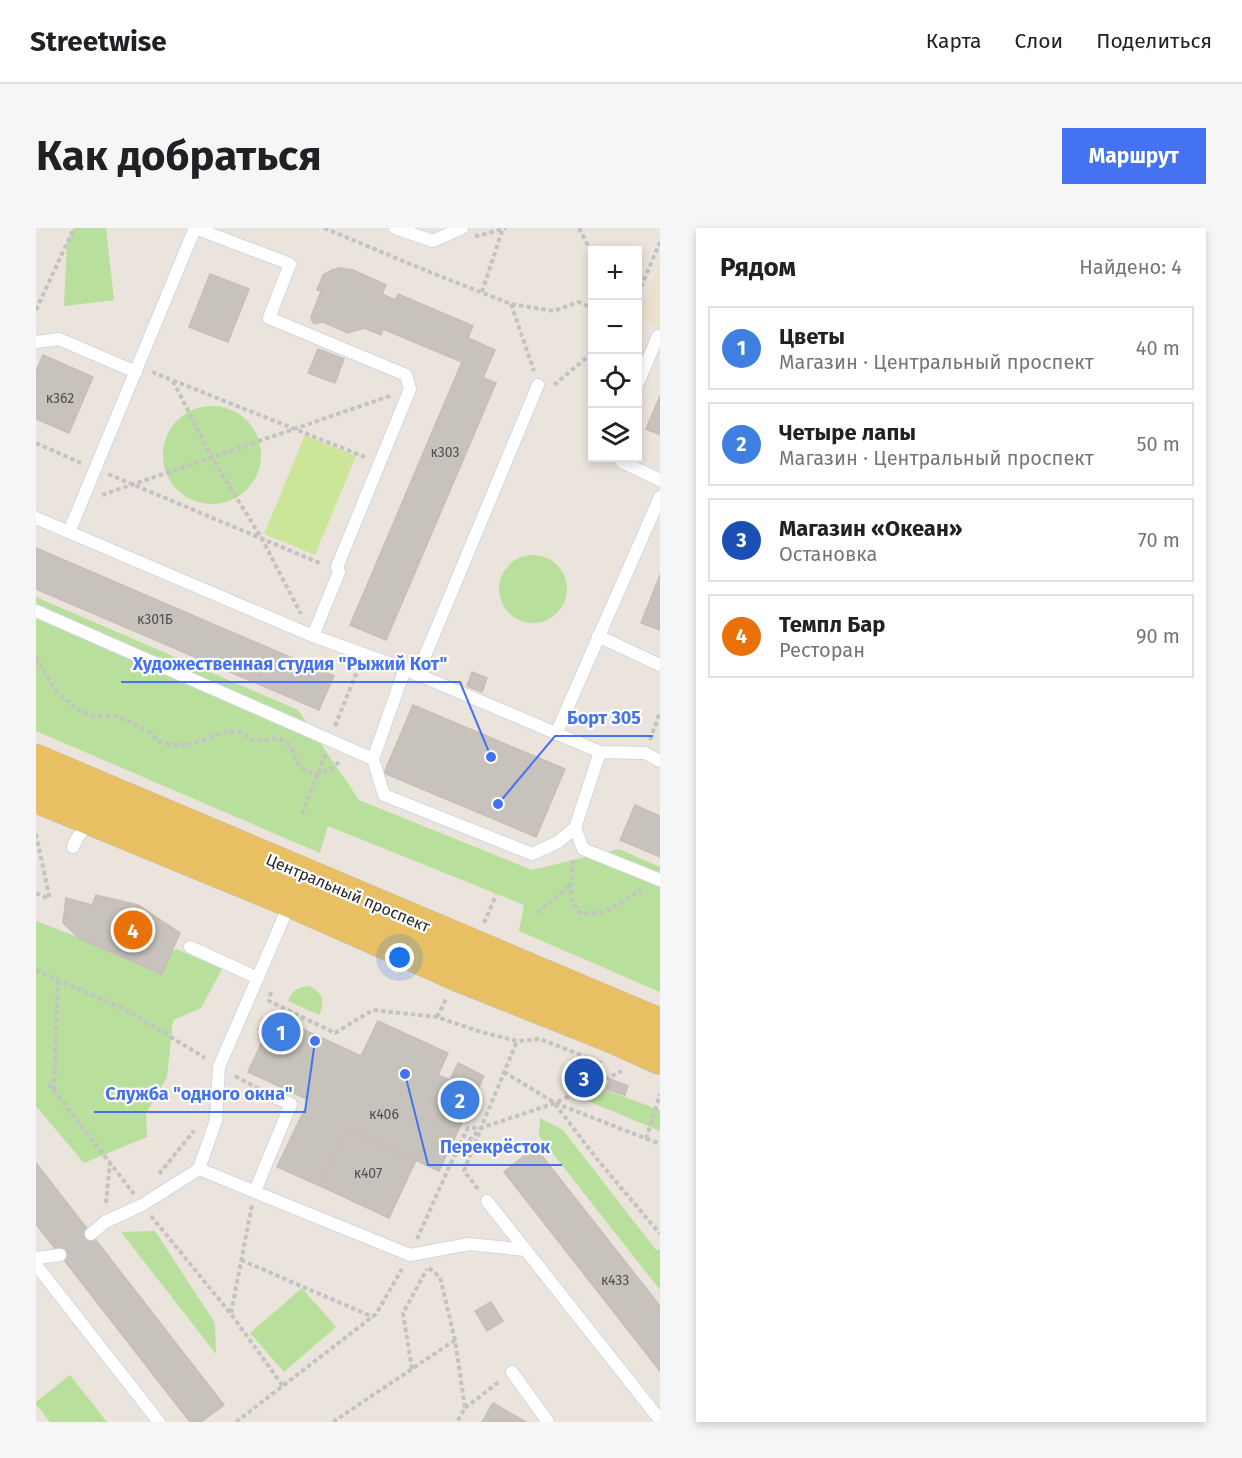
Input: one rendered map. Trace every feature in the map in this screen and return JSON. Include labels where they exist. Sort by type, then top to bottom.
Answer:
[{"type":"main road","name":"Центральный проспект","points":[[36,760],[660,1025]]},
{"type":"main road","name":"Центральный проспект","points":[[36,796],[291,901],[458,975],[660,1058]]},
{"type":"lane","points":[[69,532],[195,228],[290,264],[269,318],[406,375],[410,389],[337,567],[339,572],[313,636]]},
{"type":"lane","points":[[395,228],[433,241],[462,228]]},
{"type":"lane","points":[[642,374],[658,336],[660,337]]},
{"type":"lane","points":[[36,342],[59,339],[137,369]]},
{"type":"lane","points":[[417,675],[538,385]]},
{"type":"lane","points":[[622,462],[660,480]]},
{"type":"lane","points":[[556,734],[660,497]]},
{"type":"lane","points":[[36,518],[313,636],[405,669],[600,752],[645,753],[660,760]]},
{"type":"lane","points":[[36,611],[373,759]]},
{"type":"lane","points":[[598,636],[660,665]]},
{"type":"lane","points":[[405,669],[373,759],[384,795],[532,854],[558,842],[575,828],[600,752]]},
{"type":"lane","points":[[73,847],[77,838],[93,820]]},
{"type":"lane","points":[[575,828],[584,849],[660,880]]},
{"type":"lane","points":[[91,1234],[105,1222],[199,1168],[216,1120],[219,1067],[291,901]]},
{"type":"lane","points":[[190,947],[258,978]]},
{"type":"lane","points":[[255,1191],[291,1104],[276,1098]]},
{"type":"lane","points":[[199,1168],[410,1255],[469,1244],[526,1250]]},
{"type":"lane","points":[[487,1201],[660,1420]]},
{"type":"lane","points":[[36,1258],[60,1255]]},
{"type":"lane","points":[[36,1265],[159,1422]]},
{"type":"lane","points":[[512,1372],[548,1422]]},
{"type":"path","points":[[36,310],[74,228]]},
{"type":"path","points":[[324,228],[512,304],[554,312],[578,302],[588,306]]},
{"type":"path","points":[[462,228],[478,236],[504,228]]},
{"type":"path","points":[[482,292],[504,228]]},
{"type":"path","points":[[579,228],[588,246]]},
{"type":"path","points":[[642,285],[660,242]]},
{"type":"path","points":[[512,304],[538,385],[550,388],[591,354]]},
{"type":"path","points":[[137,369],[380,463]]},
{"type":"path","points":[[172,381],[212,458],[262,539],[313,636]]},
{"type":"path","points":[[82,502],[410,389]]},
{"type":"path","points":[[36,443],[339,572]]},
{"type":"path","points":[[36,657],[55,690],[76,709],[89,715],[113,715],[126,720],[159,741],[171,745],[188,745],[228,731],[242,732],[253,741],[276,738],[286,742],[293,750],[297,761],[306,770],[318,774],[329,771],[341,760]]},
{"type":"path","points":[[645,753],[660,712]]},
{"type":"path","points":[[36,834],[50,900],[36,893]]},
{"type":"path","points":[[558,842],[573,856],[570,886],[572,901],[578,912],[590,915],[612,909],[629,897]]},
{"type":"path","points":[[537,913],[570,886]]},
{"type":"path","points":[[36,970],[128,1011],[219,1067],[276,1098]]},
{"type":"path","points":[[54,1090],[58,980]]},
{"type":"path","points":[[271,990],[269,1001],[335,1034],[373,1010],[437,1017],[517,1041],[540,1039],[631,1076]]},
{"type":"path","points":[[454,1156],[468,1128],[481,1128],[555,1103],[622,1071]]},
{"type":"path","points":[[504,1072],[555,1103],[660,1144]]},
{"type":"path","points":[[50,1084],[140,1202],[231,1314],[283,1386]]},
{"type":"path","points":[[646,1139],[660,1094]]},
{"type":"path","points":[[555,1103],[597,1159],[660,1234]]},
{"type":"path","points":[[140,1202],[217,1104]]},
{"type":"path","points":[[481,1128],[464,1171],[487,1201]]},
{"type":"path","points":[[105,1222],[110,1162]]},
{"type":"path","points":[[231,1314],[255,1191]]},
{"type":"path","points":[[236,1422],[373,1317],[410,1255]]},
{"type":"path","points":[[241,1260],[373,1317]]},
{"type":"path","points":[[412,1369],[403,1313],[428,1268]]},
{"type":"path","points":[[333,1422],[455,1340]]},
{"type":"path","points":[[465,1408],[512,1372]]},
{"type":"shaded area","points":[[660,264],[660,327],[642,320],[642,308]]},
{"type":"green space","points":[[74,228],[106,228],[114,300],[64,306],[67,242]]},
{"type":"green space","points":[[212,406],[231,410],[246,421],[257,436],[261,455],[257,474],[246,489],[231,500],[212,504],[193,500],[178,489],[167,474],[163,455],[167,436],[178,421],[193,410]]},
{"type":"green space","points":[[305,435],[356,456],[315,555],[264,534]]},
{"type":"green space","points":[[526,555],[540,555],[552,560],[562,570],[567,589],[562,608],[552,618],[540,623],[526,623],[514,618],[504,608],[499,596],[499,582],[504,570],[514,560]]},
{"type":"green space","points":[[36,597],[298,710],[359,800],[532,870],[619,849],[660,867],[660,992],[519,931],[524,905],[328,826],[320,853],[36,731]]},
{"type":"green space","points":[[36,921],[150,965],[176,949],[222,969],[201,1008],[173,1020],[167,1077],[146,1113],[147,1137],[84,1163],[36,1106]]},
{"type":"green space","points":[[309,986],[322,998],[319,1015],[288,1001],[296,990]]},
{"type":"green space","points":[[589,1084],[660,1110],[660,1131],[564,1091]]},
{"type":"green space","points":[[540,1118],[563,1130],[656,1250],[660,1250],[660,1290],[539,1136]]},
{"type":"green space","points":[[155,1231],[215,1323],[216,1354],[121,1232]]},
{"type":"green space","points":[[302,1288],[336,1327],[284,1372],[250,1333]]},
{"type":"green space","points":[[70,1375],[107,1422],[50,1422],[36,1402]]},
{"type":"building","points":[[340,268],[353,270],[386,285],[382,294],[395,300],[398,294],[473,326],[468,338],[495,350],[483,378],[496,383],[386,640],[350,625],[462,362],[383,329],[381,335],[364,328],[348,333],[323,322],[315,324],[311,317],[321,291],[317,290],[323,275]]},
{"type":"building","points":[[210,274],[249,289],[228,342],[189,327]]},
{"type":"building","points":[[318,349],[344,359],[335,383],[308,373]]},
{"type":"building","points":[[43,355],[93,377],[69,433],[36,419],[36,371]]},
{"type":"building","points":[[660,396],[660,435],[646,429]]},
{"type":"building","points":[[36,548],[334,676],[319,710],[36,589]]},
{"type":"building","points":[[660,575],[660,630],[641,623]]},
{"type":"building","points":[[472,672],[487,678],[482,692],[467,686]]},
{"type":"building","points":[[413,705],[565,769],[536,837],[384,773]]},
{"type":"building","points":[[635,805],[660,816],[660,857],[620,840]]},
{"type":"building","points":[[96,895],[138,905],[180,933],[162,974],[80,939],[63,923],[66,898],[92,905]]},
{"type":"building","points":[[274,1016],[361,1056],[378,1021],[448,1053],[438,1075],[450,1080],[458,1063],[484,1076],[439,1171],[347,1129],[320,1186],[277,1167],[309,1100],[248,1072]]},
{"type":"building","points":[[610,1079],[628,1086],[625,1095],[606,1089]]},
{"type":"building","points":[[347,1129],[416,1160],[389,1218],[320,1186]]},
{"type":"building","points":[[535,1147],[660,1306],[660,1371],[504,1172]]},
{"type":"building","points":[[36,1163],[224,1405],[201,1422],[190,1422],[36,1224]]},
{"type":"building","points":[[491,1302],[503,1321],[487,1331],[475,1311]]},
{"type":"building","points":[[493,1403],[526,1422],[482,1422]]},
{"type":"place","name":"Художественная студия \"Рыжий Кот\"","points":[[491,757]]},
{"type":"place","name":"Борт 305","points":[[498,804]]},
{"type":"place","name":"Темпл Бар","points":[[133,930]]},
{"type":"place","name":"Цветы","points":[[281,1032]]},
{"type":"place","name":"Служба \"одного окна\"","points":[[315,1041]]},
{"type":"place","name":"Перекрёсток","points":[[405,1074]]},
{"type":"place","name":"Магазин «Океан»","points":[[584,1078]]},
{"type":"place","name":"Четыре лапы","points":[[460,1100]]}]
